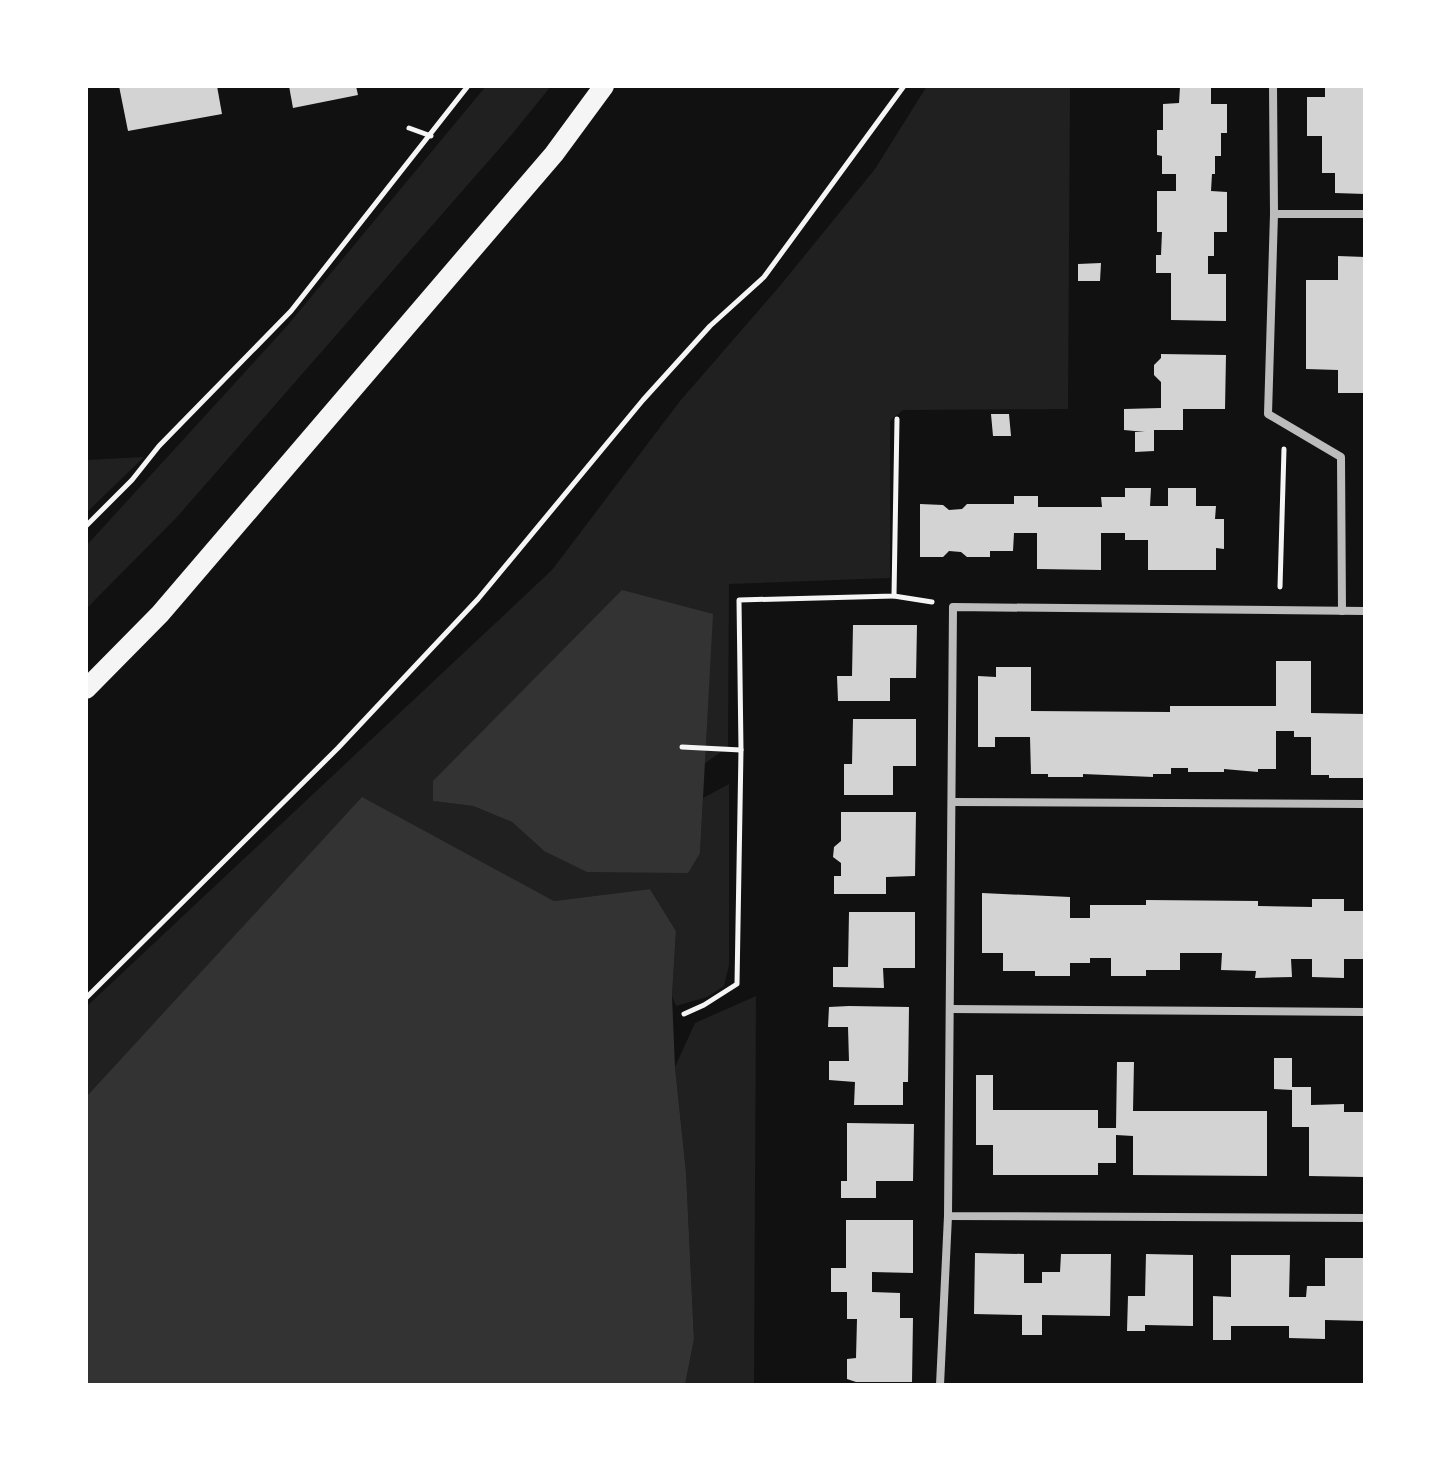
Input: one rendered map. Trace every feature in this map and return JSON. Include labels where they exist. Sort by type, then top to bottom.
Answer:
[{"type":"main road","points":[[86,689],[160,614],[544,166],[604,86]]},
{"type":"street","points":[[1273,86],[1274,214],[1268,414],[1341,457],[1342,611]]},
{"type":"street","points":[[1274,214],[1365,214]]},
{"type":"street","points":[[940,1385],[948,1216],[953,607],[1365,611]]},
{"type":"street","points":[[952,802],[1365,804]]},
{"type":"street","points":[[951,1009],[1365,1012]]},
{"type":"street","points":[[948,1216],[1365,1218]]},
{"type":"path","points":[[86,526],[291,311],[468,86]]},
{"type":"path","points":[[86,998],[338,748],[478,599],[643,400],[710,326],[764,277],[904,86]]},
{"type":"path","points":[[409,128],[431,136]]},
{"type":"path","points":[[894,596],[897,419]]},
{"type":"path","points":[[1279,611],[1285,424]]},
{"type":"path","points":[[684,1014],[737,984],[741,750],[739,600],[894,596],[953,607]]},
{"type":"path","points":[[682,747],[741,750]]},
{"type":"shaded area","points":[[486,86],[551,86],[177,517],[86,609],[86,546],[287,326]]},
{"type":"shaded area","points":[[927,86],[1070,86],[1068,409],[903,410],[890,421],[890,578],[729,584],[728,747],[704,764],[712,614],[434,801],[473,806],[512,822],[544,851],[700,853],[703,798],[729,784],[729,965],[724,986],[707,997],[676,1006],[672,996],[676,931],[650,889],[554,901],[362,798],[86,1097],[86,1007],[552,570],[680,401],[779,287],[875,169]]},
{"type":"shaded area","points":[[144,457],[86,513],[86,460]]},
{"type":"shaded area","points":[[622,590],[713,614],[700,853],[688,873],[587,872],[544,851],[512,822],[473,806],[433,801],[433,781]]},
{"type":"shaded area","points":[[362,797],[554,901],[650,889],[676,931],[672,996],[675,1067],[686,1172],[694,1339],[685,1385],[86,1385],[86,1097]]},
{"type":"shaded area","points":[[756,996],[754,1385],[685,1385],[694,1339],[686,1172],[675,1067],[695,1023]]},
{"type":"building","points":[[119,86],[217,86],[222,114],[128,131]]},
{"type":"building","points":[[289,86],[356,86],[358,95],[293,108]]},
{"type":"building","points":[[1325,86],[1365,86],[1365,194],[1335,193],[1335,173],[1322,173],[1322,136],[1307,136],[1307,97],[1325,97]]},
{"type":"building","points":[[1180,87],[1211,87],[1211,104],[1227,104],[1227,133],[1221,133],[1221,156],[1215,156],[1211,191],[1227,192],[1227,232],[1214,232],[1214,256],[1208,256],[1208,274],[1226,274],[1226,321],[1171,320],[1171,273],[1156,273],[1156,255],[1161,255],[1162,232],[1157,232],[1157,191],[1176,191],[1176,174],[1162,174],[1162,156],[1157,155],[1157,130],[1163,130],[1163,104],[1179,103]]},
{"type":"building","points":[[1338,256],[1365,257],[1365,393],[1338,393],[1338,370],[1306,369],[1306,280],[1338,280]]},
{"type":"building","points":[[1101,263],[1100,281],[1078,281],[1078,264]]},
{"type":"building","points":[[1161,354],[1226,355],[1225,409],[1183,409],[1183,430],[1154,430],[1154,451],[1135,452],[1135,432],[1145,432],[1124,430],[1124,409],[1161,408],[1161,382],[1154,375],[1154,365]]},
{"type":"building","points":[[991,414],[1009,414],[1011,436],[993,436]]},
{"type":"building","points":[[1125,488],[1151,488],[1150,506],[1168,506],[1168,488],[1196,488],[1196,506],[1216,506],[1215,519],[1224,519],[1224,549],[1216,548],[1216,570],[1148,570],[1148,540],[1125,540],[1125,533],[1101,533],[1101,570],[1037,569],[1037,533],[1014,533],[1013,551],[990,551],[990,557],[967,557],[961,552],[949,551],[943,557],[920,557],[920,504],[943,505],[949,510],[962,509],[967,504],[1014,504],[1014,496],[1038,496],[1038,507],[1102,507],[1101,497],[1125,497]]},
{"type":"building","points":[[853,625],[917,625],[916,678],[890,678],[890,701],[838,701],[837,676],[852,676]]},
{"type":"building","points":[[1276,661],[1311,661],[1311,713],[1365,714],[1363,778],[1311,775],[1311,737],[1294,737],[1294,731],[1276,731],[1276,769],[1258,769],[1258,772],[1224,769],[1224,772],[1188,772],[1188,768],[1171,768],[1171,774],[1153,774],[1153,777],[1083,774],[1083,777],[1048,777],[1048,774],[1031,774],[1030,737],[995,737],[995,747],[978,747],[978,676],[996,677],[996,667],[1031,667],[1031,711],[1170,712],[1170,706],[1276,706]]},
{"type":"building","points":[[853,719],[916,719],[916,766],[893,766],[893,795],[844,795],[844,764],[852,764]]},
{"type":"building","points":[[841,812],[916,812],[915,876],[886,877],[886,894],[834,894],[834,876],[841,876],[841,863],[833,857],[834,847],[841,841]]},
{"type":"building","points":[[982,893],[1070,897],[1070,918],[1090,918],[1090,905],[1146,905],[1146,900],[1258,901],[1258,906],[1312,907],[1312,899],[1344,899],[1344,911],[1365,911],[1365,959],[1344,959],[1344,978],[1312,977],[1312,959],[1291,959],[1292,977],[1255,978],[1256,971],[1221,970],[1222,953],[1180,953],[1180,970],[1146,970],[1146,976],[1111,976],[1111,958],[1090,958],[1090,963],[1070,963],[1070,976],[1035,976],[1035,971],[1003,971],[1003,953],[982,953]]},
{"type":"building","points":[[849,912],[915,912],[915,968],[883,968],[884,988],[833,987],[833,967],[848,967]]},
{"type":"building","points":[[829,1007],[909,1007],[908,1082],[903,1082],[903,1105],[854,1105],[855,1082],[829,1080],[829,1061],[849,1061],[848,1027],[828,1027]]},
{"type":"building","points":[[1274,1058],[1292,1058],[1292,1087],[1311,1087],[1311,1105],[1344,1104],[1344,1112],[1365,1112],[1365,1177],[1309,1176],[1309,1127],[1292,1127],[1292,1090],[1274,1089]]},
{"type":"building","points":[[1117,1062],[1134,1062],[1133,1111],[1267,1111],[1267,1176],[1133,1175],[1133,1136],[1116,1135],[1116,1163],[1098,1163],[1098,1175],[993,1175],[993,1145],[976,1145],[976,1075],[993,1075],[993,1110],[1098,1110],[1098,1128],[1116,1128]]},
{"type":"building","points":[[847,1123],[914,1124],[913,1181],[876,1181],[876,1198],[841,1198],[841,1181],[847,1181]]},
{"type":"building","points":[[846,1220],[913,1220],[913,1273],[872,1272],[872,1292],[900,1293],[900,1318],[913,1318],[912,1382],[856,1382],[847,1379],[847,1359],[856,1358],[857,1319],[847,1319],[847,1292],[831,1292],[831,1268],[846,1268]]},
{"type":"building","points":[[975,1253],[1024,1254],[1024,1283],[1042,1283],[1042,1272],[1060,1272],[1061,1254],[1111,1254],[1110,1316],[1042,1315],[1042,1335],[1022,1335],[1022,1315],[974,1314]]},
{"type":"building","points":[[1146,1254],[1193,1255],[1193,1326],[1145,1325],[1145,1331],[1127,1331],[1128,1296],[1145,1296]]},
{"type":"building","points":[[1231,1255],[1290,1255],[1289,1297],[1306,1297],[1307,1286],[1325,1286],[1325,1258],[1365,1258],[1365,1321],[1325,1320],[1325,1339],[1289,1338],[1289,1326],[1231,1326],[1231,1340],[1213,1340],[1213,1296],[1231,1297]]}]
